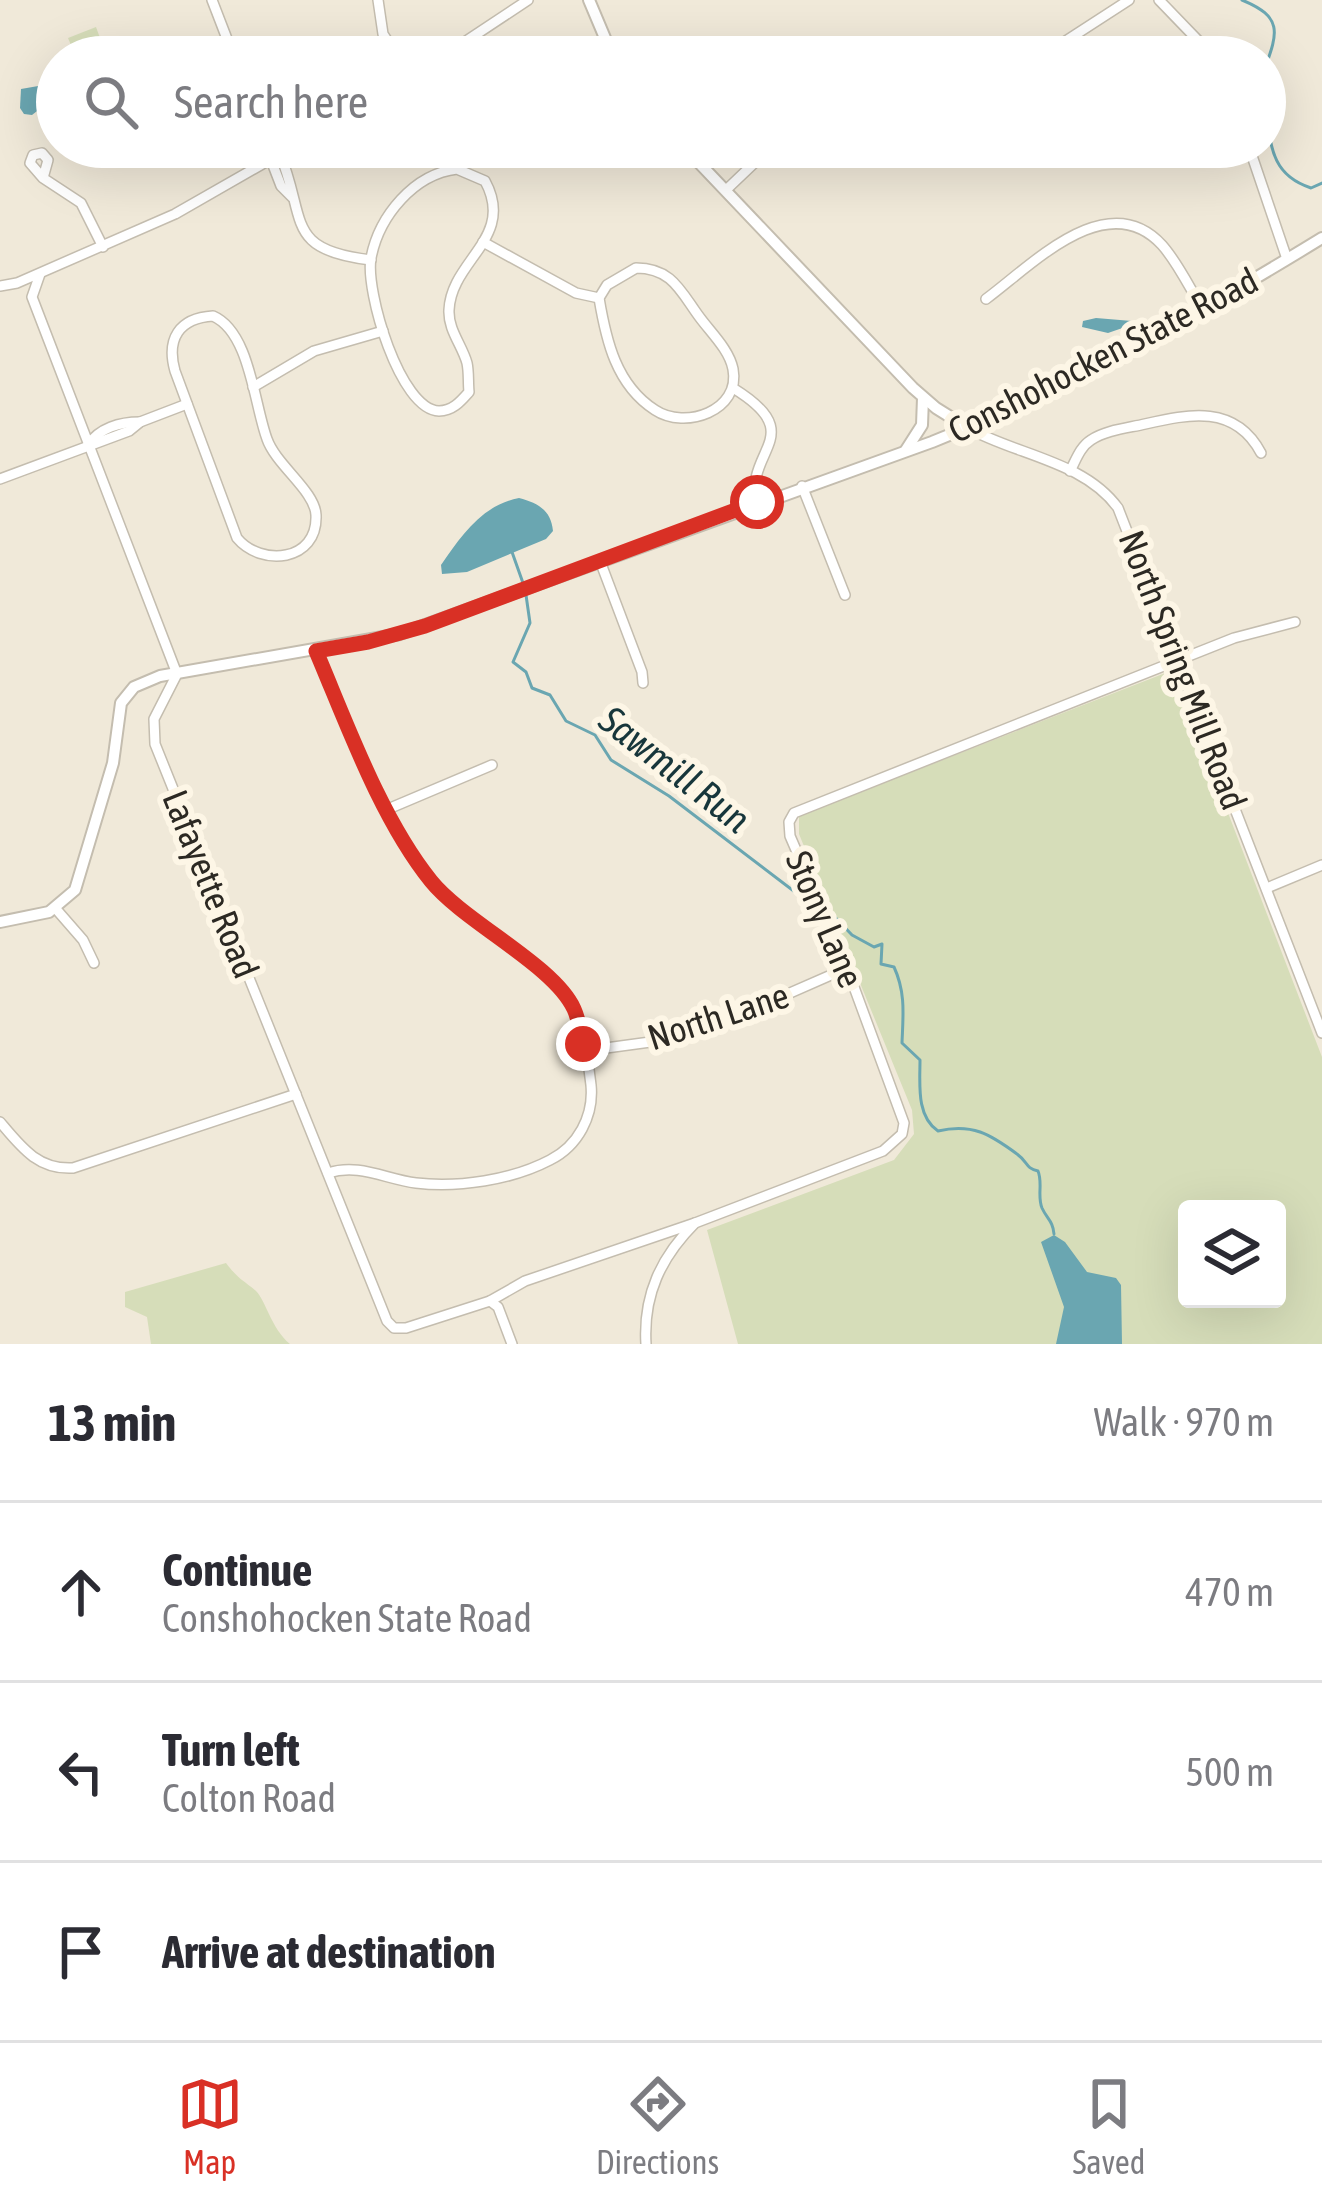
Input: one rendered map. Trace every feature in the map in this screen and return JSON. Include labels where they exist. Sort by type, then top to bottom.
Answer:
[{"type":"main road","points":[[589,0],[604,36]]},
{"type":"main road","name":"North Spring Mill Road","points":[[705,168],[923,398],[968,428]]},
{"type":"main road","name":"Conshohocken State Road","points":[[56,908],[75,890],[85,868],[113,763],[121,703],[140,683],[400,634],[905,452],[968,428],[1202,308],[1322,238]]},
{"type":"main road","points":[[905,452],[922,425],[923,398]]},
{"type":"main road","points":[[0,922],[56,908]]},
{"type":"street","points":[[212,0],[226,36]]},
{"type":"street","points":[[377,0],[384,36]]},
{"type":"street","points":[[474,36],[528,0]]},
{"type":"street","points":[[1073,36],[1129,0]]},
{"type":"street","points":[[1159,0],[1194,36]]},
{"type":"street","points":[[6,285],[176,214],[252,168]]},
{"type":"street","points":[[277,168],[280,186],[292,197],[309,240],[317,248],[371,260]]},
{"type":"street","points":[[726,190],[749,168]]},
{"type":"street","points":[[1256,168],[1287,260]]},
{"type":"street","points":[[447,170],[473,173],[492,194],[495,214],[483,242],[449,311],[454,337],[466,361],[469,392],[442,412],[423,407],[407,388],[383,331],[371,260],[395,207],[416,185],[447,170]]},
{"type":"street","points":[[43,178],[81,203],[103,247]]},
{"type":"street","points":[[986,299],[1080,230],[1108,223],[1131,226],[1158,241],[1202,308]]},
{"type":"street","points":[[483,242],[576,292],[599,298]]},
{"type":"street","points":[[636,268],[667,274],[729,357],[733,388],[726,400],[704,416],[679,419],[658,412],[622,376],[609,352],[599,298],[607,285],[636,268]]},
{"type":"street","points":[[40,274],[32,297],[177,674]]},
{"type":"street","points":[[6,285],[32,297]]},
{"type":"street","points":[[200,317],[223,320],[234,332],[268,442],[278,462],[314,504],[317,517],[306,544],[285,556],[260,556],[237,538],[187,404],[170,354],[172,338],[182,326],[200,317]]},
{"type":"street","points":[[253,387],[314,351],[383,331]]},
{"type":"street","points":[[733,388],[757,404],[771,430],[768,452],[753,487],[757,502]]},
{"type":"street","points":[[0,479],[88,445],[95,434],[187,404]]},
{"type":"street","points":[[1070,471],[1081,450],[1096,437],[1190,414],[1222,419],[1249,436],[1261,453]]},
{"type":"street","name":"North Spring Mill Road","points":[[968,428],[1070,471],[1103,490],[1118,508],[1321,1028]]},
{"type":"street","points":[[802,486],[845,595]]},
{"type":"street","points":[[600,561],[643,683]]},
{"type":"street","points":[[1180,660],[1234,638],[1295,622]]},
{"type":"street","points":[[316,651],[362,758],[433,884],[566,996],[575,1011],[591,1090],[587,1119],[574,1142],[552,1160],[449,1184],[414,1183],[353,1168],[328,1174]]},
{"type":"street","name":"Stony Lane","points":[[490,1301],[525,1281],[883,1151],[902,1134],[904,1124],[847,968],[790,836],[794,813],[1180,660]]},
{"type":"street","name":"Lafayette Road","points":[[177,674],[154,719],[155,744],[387,1321],[394,1328],[406,1328],[490,1301]]},
{"type":"street","points":[[388,809],[493,765]]},
{"type":"street","points":[[1267,888],[1322,865]]},
{"type":"street","points":[[56,908],[83,940],[94,963]]},
{"type":"street","name":"North Lane","points":[[584,1051],[665,1040],[726,1022],[847,968]]},
{"type":"street","points":[[0,1123],[37,1161],[73,1168],[296,1094]]},
{"type":"street","points":[[646,1344],[649,1295],[657,1274],[672,1246],[695,1223]]},
{"type":"street","points":[[490,1301],[498,1307],[512,1344]]},
{"type":"green space","points":[[96,27],[99,36],[73,36]]},
{"type":"green space","points":[[1173,670],[1322,1057],[1322,1344],[738,1344],[707,1230],[894,1160],[914,1134],[912,1110],[799,834],[799,816]]},
{"type":"green space","points":[[226,1263],[260,1295],[290,1344],[151,1344],[147,1317],[125,1307],[125,1292]]},
{"type":"water","points":[[36,86],[32,115],[20,108],[21,89]]},
{"type":"water","points":[[1096,318],[1134,324],[1108,333],[1082,327],[1083,321]]},
{"type":"water","points":[[519,498],[546,513],[553,531],[546,539],[467,572],[442,574],[441,565],[474,523],[494,507]]},
{"type":"water","points":[[1054,1235],[1087,1272],[1116,1278],[1121,1285],[1122,1344],[1056,1344],[1064,1307],[1041,1242]]},
{"type":"waterway","points":[[1242,0],[1271,19],[1274,36]]},
{"type":"waterway","points":[[1282,168],[1311,188],[1322,183]]},
{"type":"waterway","name":"Sawmill Run","points":[[512,552],[523,583]]},
{"type":"waterway","name":"Sawmill Run","points":[[526,595],[530,623],[513,662],[526,672],[532,688],[550,695],[566,721],[595,735],[611,760],[669,796],[816,908]]},
{"type":"waterway","name":"Sawmill Run","points":[[830,912],[852,935],[874,947],[882,944],[881,964],[894,967],[902,995],[902,1043],[920,1060],[921,1099],[931,1125],[938,1131],[961,1128],[989,1136],[1038,1171],[1041,1203],[1054,1234]]},
{"type":"route","points":[[583,1044],[575,1011],[560,988],[442,893],[418,863],[370,776],[316,651],[425,626],[757,502]]}]
